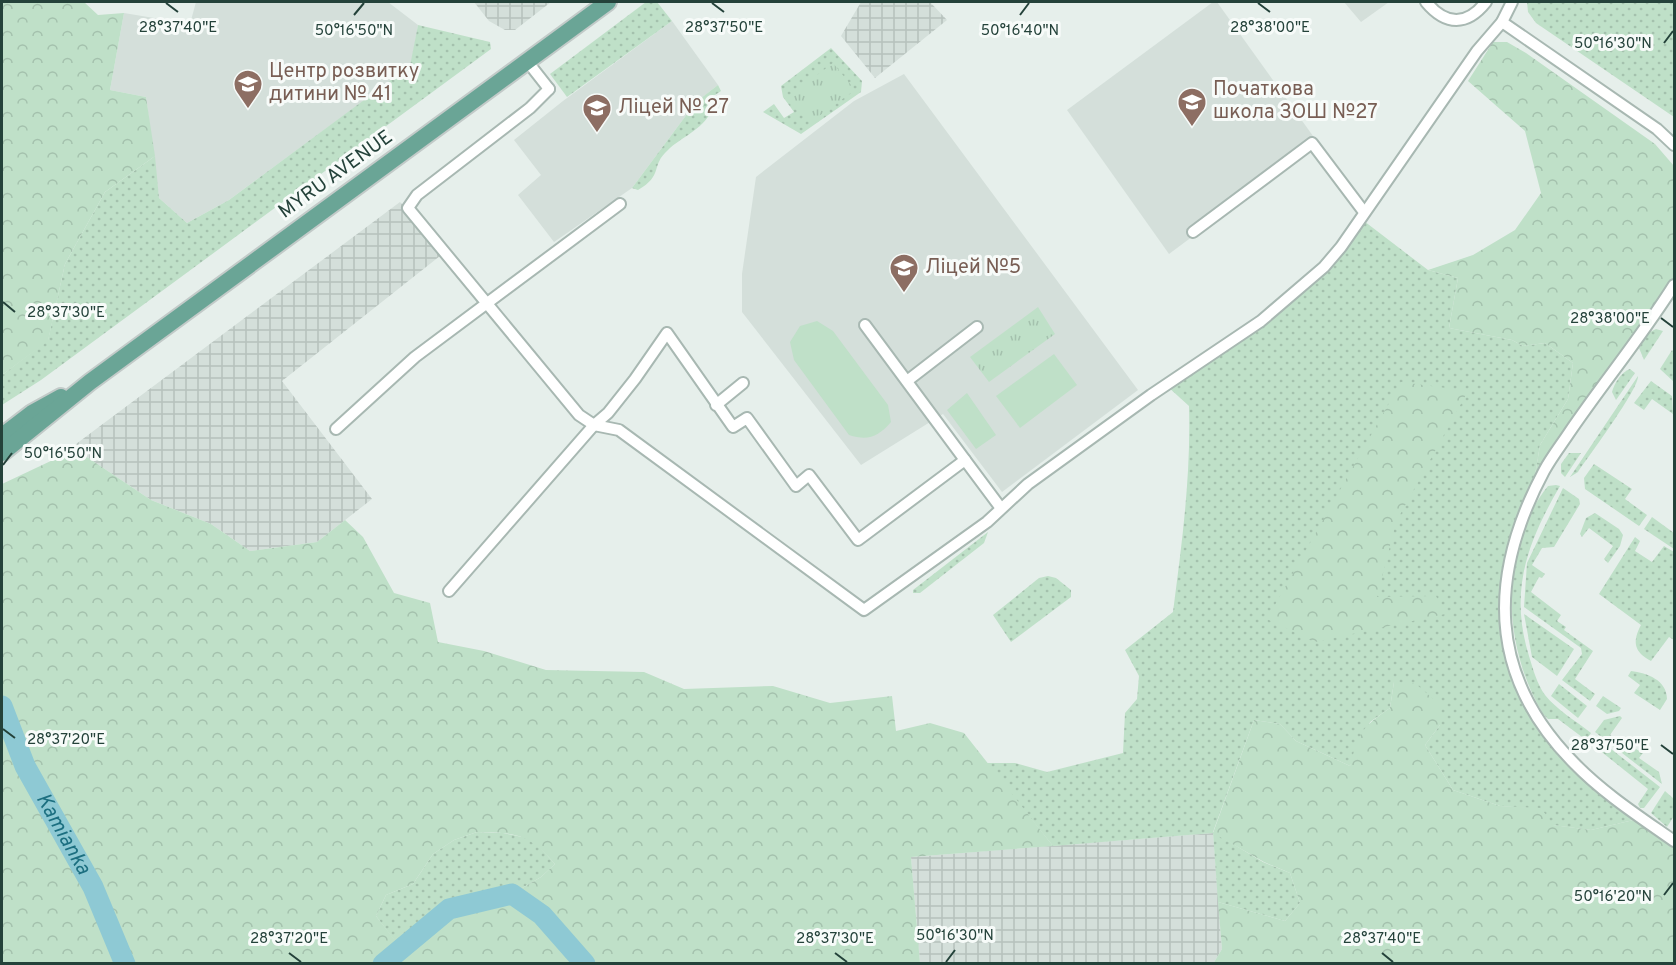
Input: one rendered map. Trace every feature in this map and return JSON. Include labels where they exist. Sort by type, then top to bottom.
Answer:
[{"type":"main road","name":"MYRU AVENUE","points":[[2,436],[36,419],[90,382],[608,2]]},
{"type":"main road","name":"MYRU AVENUE","points":[[2,453],[36,419]]},
{"type":"street","points":[[1426,2],[1434,11],[1460,21],[1475,16],[1486,2]]},
{"type":"street","points":[[527,61],[549,89],[530,108],[417,195],[408,207],[579,415],[594,425],[619,430],[864,610],[987,522],[1000,507],[1028,484],[1142,401],[1261,321],[1324,267],[1477,51],[1502,22],[1512,2]]},
{"type":"street","points":[[1502,22],[1657,129],[1674,145]]},
{"type":"street","points":[[1193,232],[1312,143],[1364,213]]},
{"type":"street","points":[[336,429],[415,357],[620,204]]},
{"type":"street","points":[[1674,285],[1602,384],[1544,470],[1514,540],[1505,577],[1504,612],[1510,653],[1521,686],[1536,715],[1556,744],[1591,778],[1674,841]]},
{"type":"street","points":[[865,325],[1000,507]]},
{"type":"street","points":[[907,381],[977,327]]},
{"type":"street","points":[[449,591],[594,425],[608,413],[667,333],[733,428],[747,418],[796,486],[809,476],[858,540],[965,460]]},
{"type":"street","points":[[716,405],[743,383]]},
{"type":"shaded area","name":"Центр розвитку дитини № 41","points":[[196,2],[388,2],[418,25],[411,66],[229,200],[187,223],[159,198],[146,97],[110,90],[124,13],[190,24]]},
{"type":"shaded area","points":[[474,2],[551,2],[515,30],[505,30],[489,21]]},
{"type":"shaded area","points":[[861,2],[930,2],[947,20],[875,78],[841,36]]},
{"type":"shaded area","name":"Початкова школа ЗОШ №27","points":[[1213,2],[1217,2],[1318,143],[1169,254],[1067,110]]},
{"type":"shaded area","points":[[1344,2],[1389,2],[1361,22]]},
{"type":"shaded area","name":"Ліцей № 27","points":[[672,21],[718,85],[696,102],[632,188],[554,242],[518,195],[541,175],[514,140]]},
{"type":"shaded area","name":"Ліцей №5","points":[[904,74],[1138,390],[1002,492],[943,414],[861,465],[742,312],[742,274],[756,177],[854,101]]},
{"type":"shaded area","points":[[400,202],[445,252],[282,381],[372,499],[317,542],[250,551],[211,524],[151,500],[72,447]]},
{"type":"shaded area","points":[[1213,833],[1222,949],[1213,964],[920,963],[911,857]]},
{"type":"green space","points":[[2,2],[84,2],[98,15],[124,13],[110,90],[146,97],[155,156],[105,192],[65,264],[48,341],[2,375]]},
{"type":"green space","points":[[646,2],[657,2],[672,21],[567,97],[550,74]]},
{"type":"green space","points":[[1527,2],[1674,2],[1674,117],[1536,23],[1528,12]]},
{"type":"green space","points":[[418,25],[490,42],[491,49],[41,380],[2,405],[2,375],[48,340],[65,264],[105,192],[155,156],[159,198],[187,223],[229,200],[410,66]]},
{"type":"green space","points":[[1493,42],[1507,42],[1526,53],[1655,144],[1674,166],[1674,285],[1623,354],[1531,499],[1540,445],[1568,399],[1573,363],[1545,343],[1523,346],[1512,340],[1449,328],[1458,278],[1428,270],[1473,255],[1515,230],[1541,193],[1525,131],[1468,81]]},
{"type":"green space","points":[[831,48],[862,81],[861,92],[801,134],[763,112],[774,104],[784,118],[794,112],[783,97],[781,86]]},
{"type":"green space","points":[[833,63],[855,90],[812,121],[789,96]]},
{"type":"green space","points":[[718,85],[721,91],[706,101],[710,113],[707,119],[663,156],[654,175],[646,185],[638,190],[632,188],[696,102]]},
{"type":"green space","points":[[1360,218],[1428,270],[1458,278],[1449,328],[1512,340],[1523,346],[1545,343],[1573,363],[1568,399],[1540,445],[1531,499],[1505,577],[1513,667],[1556,744],[1642,818],[1591,830],[1552,825],[1541,809],[1500,806],[1453,790],[1425,745],[1440,725],[1394,682],[1390,708],[1370,722],[1350,766],[1296,741],[1280,724],[1254,720],[1213,832],[1263,862],[1290,873],[1300,903],[1285,921],[1218,902],[1213,833],[1053,846],[986,763],[1015,763],[1047,772],[1123,753],[1125,713],[1137,699],[1139,676],[1125,650],[1173,612],[1180,560],[1187,484],[1189,406],[1167,386],[1324,267]]},
{"type":"green space","points":[[1038,307],[1055,334],[989,382],[970,357]]},
{"type":"green space","points":[[817,321],[833,331],[888,405],[891,422],[877,434],[862,438],[849,435],[794,360],[790,342],[800,326]]},
{"type":"green space","points":[[1656,329],[1663,331],[1644,360],[1639,348],[1648,333]]},
{"type":"green space","points":[[1672,350],[1674,352],[1674,382],[1660,369]]},
{"type":"green space","points":[[1054,354],[1077,385],[1020,428],[996,396]]},
{"type":"green space","points":[[1630,369],[1635,373],[1616,400],[1612,392],[1614,385],[1621,375]]},
{"type":"green space","points":[[1638,376],[1612,423],[1578,472],[1570,477]]},
{"type":"green space","points":[[1651,381],[1672,396],[1673,414],[1652,399],[1644,410],[1634,403]]},
{"type":"green space","points":[[1401,382],[1468,391],[1396,522],[1377,597],[1436,596],[1445,614],[1315,642],[1267,619]]},
{"type":"green space","points":[[967,393],[996,435],[976,449],[947,410]]},
{"type":"green space","points":[[72,447],[151,500],[211,524],[250,551],[317,542],[345,520],[363,537],[394,593],[430,603],[438,642],[484,651],[546,670],[644,672],[684,689],[773,686],[830,703],[892,696],[896,731],[930,723],[964,733],[1053,846],[911,857],[920,963],[2,963],[2,484],[55,459]],"holes":[[[477,832],[521,837],[537,846],[555,864],[541,877],[512,894],[449,909],[401,948],[376,916],[386,895],[413,884],[433,854],[454,840]]]},
{"type":"green space","points":[[1569,453],[1581,453],[1565,477],[1561,473],[1561,464]]},
{"type":"green space","points":[[1594,464],[1632,489],[1625,499],[1647,515],[1639,526],[1585,489],[1584,478]]},
{"type":"green space","points":[[1548,486],[1560,486],[1538,527],[1525,568],[1521,589],[1523,632],[1542,691],[1555,706],[1591,733],[1586,740],[1558,719],[1548,719],[1543,714],[1530,688],[1520,659],[1514,629],[1511,598],[1513,568],[1520,539],[1532,511]]},
{"type":"green space","points":[[1563,488],[1579,499],[1580,504],[1554,547],[1542,548],[1532,565],[1545,574],[1542,578],[1539,577],[1531,592],[1561,615],[1557,621],[1566,627],[1564,630],[1593,651],[1575,679],[1595,694],[1590,701],[1562,680],[1582,654],[1581,648],[1524,607],[1527,563]]},
{"type":"green space","points":[[1595,513],[1619,529],[1623,535],[1620,546],[1608,563],[1604,559],[1613,546],[1589,528],[1582,537],[1580,534],[1586,518]]},
{"type":"green space","points":[[1652,517],[1674,533],[1674,549],[1644,529]]},
{"type":"green space","points":[[988,532],[984,543],[920,593],[913,593],[913,590]]},
{"type":"green space","points":[[1635,537],[1640,541],[1635,551],[1652,562],[1664,546],[1674,552],[1674,640],[1669,637],[1651,661],[1641,654],[1636,646],[1636,637],[1641,625],[1599,594]]},
{"type":"green space","points":[[1048,576],[1056,578],[1071,590],[1071,597],[1011,642],[993,615],[1039,578]]},
{"type":"green space","points":[[1524,614],[1574,649],[1557,676],[1532,657]]},
{"type":"green space","points":[[1631,671],[1649,676],[1664,687],[1667,699],[1660,710],[1634,693],[1640,685],[1628,676]]},
{"type":"green space","points":[[1394,682],[1416,684],[1439,704],[1440,725],[1425,745],[1453,790],[1500,806],[1541,808],[1553,825],[1591,830],[1642,818],[1674,841],[1674,963],[1213,964],[1222,949],[1218,902],[1285,921],[1300,903],[1290,873],[1264,862],[1213,833],[1254,720],[1280,724],[1296,741],[1350,766],[1362,732],[1390,708]]},
{"type":"green space","points":[[1559,684],[1587,706],[1578,718],[1551,696]]},
{"type":"green space","points":[[1603,696],[1621,708],[1619,711],[1607,714],[1596,706]]},
{"type":"green space","points":[[1620,716],[1622,718],[1610,735],[1634,752],[1636,749],[1643,753],[1639,758],[1659,772],[1662,784],[1595,732],[1604,720]]},
{"type":"green space","points":[[1593,735],[1660,787],[1644,808],[1640,808],[1638,804],[1648,789],[1588,741]]},
{"type":"green space","points":[[1665,791],[1674,799],[1674,816],[1667,827],[1651,813]]},
{"type":"green space","points":[[477,832],[503,833],[532,839],[555,864],[541,877],[512,894],[449,909],[401,949],[376,916],[386,895],[413,884],[433,854],[454,840]]},
{"type":"waterway","name":"Kamianka","points":[[2,706],[25,766],[93,887],[125,964]]},
{"type":"waterway","name":"Kamianka","points":[[383,964],[449,909],[512,894],[542,915],[585,964]]},
{"type":"place","name":"Центр розвитку дитини № 41","points":[[248,110]]},
{"type":"place","name":"Початкова школа ЗОШ №27","points":[[1192,128]]},
{"type":"place","name":"Ліцей № 27","points":[[597,134]]},
{"type":"place","name":"Ліцей №5","points":[[904,294]]}]
